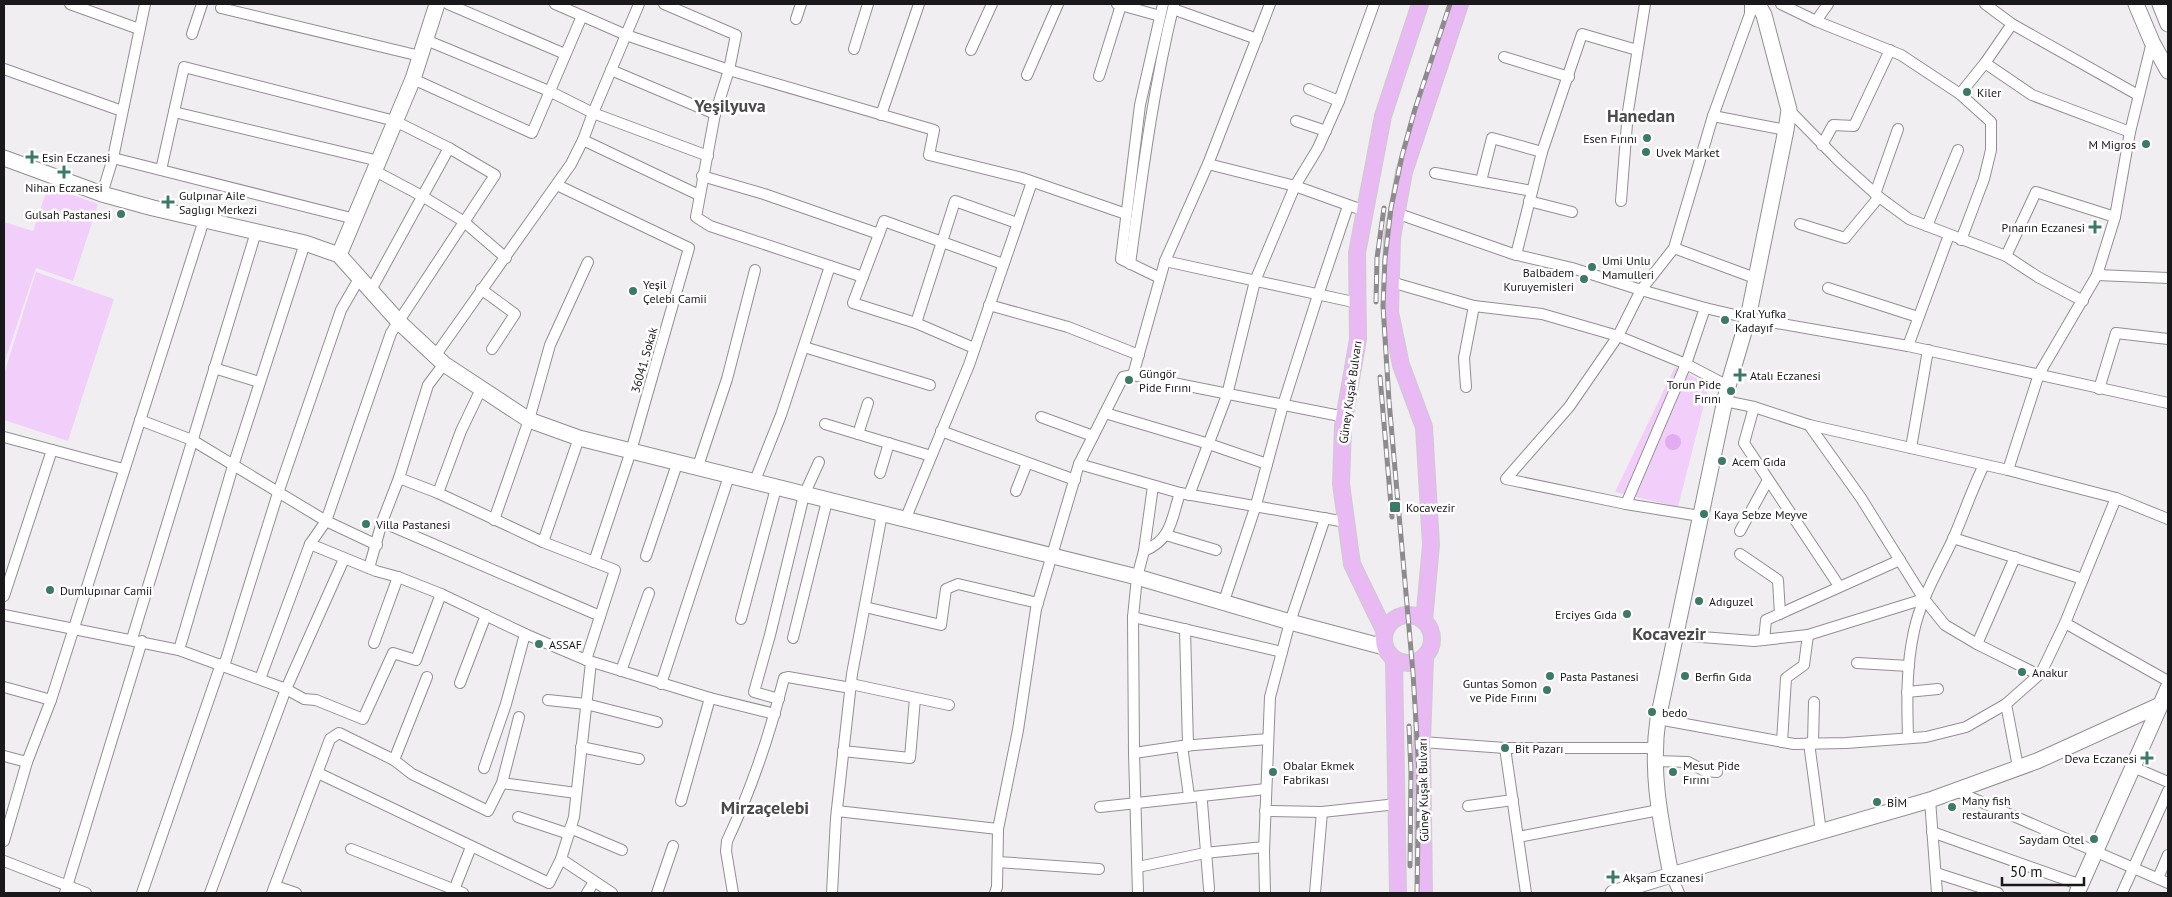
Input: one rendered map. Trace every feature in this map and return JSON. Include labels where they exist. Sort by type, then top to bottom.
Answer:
[{"type":"main road","points":[[338,255],[413,79],[437,4]]},
{"type":"main road","name":"Güney Kuşak Bulvarı","points":[[1384,638],[1352,564],[1341,484],[1345,417],[1358,339],[1357,253],[1384,116],[1420,4]]},
{"type":"main road","points":[[1424,621],[1431,545],[1424,427],[1401,365],[1390,312],[1392,238],[1404,172],[1460,4]]},
{"type":"main road","points":[[1671,875],[1659,810],[1654,754],[1658,719],[1727,393],[1748,318],[1789,110],[1764,15],[1758,4]]},
{"type":"main road","points":[[2136,4],[2152,42],[2168,71]]},
{"type":"main road","points":[[2161,4],[2168,24]]},
{"type":"main road","points":[[4,158],[102,194],[305,243],[338,255],[399,322],[439,360],[529,420],[579,438],[697,469],[1052,555],[1224,601],[1290,622],[1384,638]]},
{"type":"main road","points":[[1394,660],[1410,664],[1425,657],[1430,650],[1432,634],[1424,621],[1417,617],[1402,615],[1388,624],[1384,638],[1394,660],[1398,893]]},
{"type":"main road","name":"Güney Kuşak Bulvarı","points":[[1424,893],[1422,742],[1425,657]]},
{"type":"main road","points":[[2079,889],[2168,688]]},
{"type":"main road","points":[[1613,893],[1644,888],[1671,875],[1930,800],[2018,768],[2135,718],[2160,705]]},
{"type":"street","points":[[70,4],[139,29]]},
{"type":"street","points":[[102,194],[113,158],[145,4]]},
{"type":"street","points":[[192,34],[202,4]]},
{"type":"street","points":[[448,4],[565,54]]},
{"type":"street","points":[[555,4],[626,35],[729,70],[934,130],[929,156],[1032,182],[1126,214]]},
{"type":"street","points":[[369,568],[382,522],[399,478],[428,385],[439,360],[481,289],[506,258],[557,185],[583,140],[639,4]]},
{"type":"street","points":[[664,4],[736,35],[729,70],[715,114],[708,156],[702,176],[696,217],[710,226],[863,277]]},
{"type":"street","points":[[796,19],[801,4]]},
{"type":"street","points":[[854,49],[868,4]]},
{"type":"street","points":[[881,115],[919,4]]},
{"type":"street","points":[[971,50],[992,4]]},
{"type":"street","points":[[1027,75],[1058,4]]},
{"type":"street","points":[[1160,278],[1121,259],[1140,105],[1163,4]]},
{"type":"street","points":[[1133,375],[1165,261],[1208,164],[1270,4]]},
{"type":"street","points":[[1144,551],[1157,545],[1166,534],[1209,444],[1227,395],[1255,281],[1295,186],[1318,148],[1339,101],[1374,4]]},
{"type":"street","points":[[1621,201],[1628,111],[1645,4]]},
{"type":"street","points":[[1700,516],[1626,504],[1506,479],[1569,407],[1618,336],[1641,290],[1674,248],[1713,116],[1750,14],[1750,4]]},
{"type":"street","points":[[1781,4],[1816,21],[1902,55],[1960,94],[1991,122],[1991,150],[1984,179],[1961,240]]},
{"type":"street","points":[[1816,21],[1828,4]]},
{"type":"street","points":[[1985,4],[2012,24],[2138,95]]},
{"type":"street","points":[[1100,76],[1118,5],[1160,16]]},
{"type":"street","points":[[1130,264],[1144,163],[1174,6],[1257,40]]},
{"type":"street","points":[[222,8],[420,56]]},
{"type":"street","points":[[413,79],[532,133],[582,16]]},
{"type":"street","points":[[1960,94],[1986,63],[2012,24]]},
{"type":"street","points":[[1516,255],[1542,152],[1582,34],[1637,50]]},
{"type":"street","points":[[426,40],[549,91],[593,113],[708,156]]},
{"type":"street","points":[[2008,470],[2039,374],[2097,275],[2115,217],[2130,132],[2152,42]]},
{"type":"street","points":[[1822,145],[1833,125],[1854,126],[1890,50]]},
{"type":"street","points":[[1504,57],[1569,77]]},
{"type":"street","points":[[1986,63],[2032,95],[2130,132]]},
{"type":"street","points":[[161,170],[184,67],[395,121],[495,174],[392,333],[326,522],[310,544],[260,679]]},
{"type":"street","points":[[4,69],[122,111]]},
{"type":"street","points":[[611,70],[715,114]]},
{"type":"street","points":[[1309,89],[1339,101]]},
{"type":"street","points":[[1789,110],[1822,145],[1877,195],[1909,219],[2006,256],[2038,278],[2082,301]]},
{"type":"street","points":[[174,112],[377,166],[463,221],[506,258]]},
{"type":"street","points":[[1713,116],[1786,130]]},
{"type":"street","points":[[1296,121],[1326,131]]},
{"type":"street","points":[[1800,224],[1845,238],[1877,195],[1898,129]]},
{"type":"street","points":[[1481,181],[1492,138],[1542,152]]},
{"type":"street","points":[[583,140],[699,195]]},
{"type":"street","points":[[371,290],[449,148]]},
{"type":"street","points":[[1927,226],[1958,150]]},
{"type":"street","points":[[113,158],[354,219]]},
{"type":"street","points":[[1208,164],[1295,186],[1365,211]]},
{"type":"street","points":[[1436,173],[1532,191]]},
{"type":"street","points":[[702,176],[764,194],[879,234]]},
{"type":"street","points":[[904,520],[974,348],[1032,182]]},
{"type":"street","name":"36041. Sokak","points":[[557,185],[689,248],[631,451],[594,562]]},
{"type":"street","points":[[2006,256],[2036,192],[2115,217]]},
{"type":"street","points":[[1529,201],[1572,212]]},
{"type":"street","points":[[916,323],[955,202],[1017,223]]},
{"type":"street","points":[[1224,601],[1256,505],[1283,404],[1348,206]]},
{"type":"street","points":[[1396,213],[1516,255],[1572,268],[1705,308],[1748,318],[1928,350],[2168,404]]},
{"type":"street","points":[[4,841],[6,825],[27,762],[51,700],[72,628],[204,220]]},
{"type":"street","points":[[974,348],[916,323],[853,303],[884,221],[1003,264]]},
{"type":"street","points":[[66,890],[192,440],[256,232]]},
{"type":"street","points":[[1908,346],[1950,235]]},
{"type":"street","points":[[179,650],[259,382],[305,243]]},
{"type":"street","points":[[1674,248],[1755,278]]},
{"type":"street","points":[[1165,261],[1358,303]]},
{"type":"street","points":[[494,520],[529,420],[550,345],[588,262]]},
{"type":"street","points":[[754,483],[781,415],[830,266]]},
{"type":"street","points":[[697,469],[727,379],[755,270]]},
{"type":"street","points":[[2097,275],[2168,278]]},
{"type":"street","points":[[142,893],[222,665],[278,493],[342,310],[360,277]]},
{"type":"street","points":[[1390,282],[1474,306],[1542,314],[1618,336],[1686,364],[1727,393],[1754,407],[1809,425],[2008,470],[2116,498],[2168,519]]},
{"type":"street","points":[[1828,288],[1918,317]]},
{"type":"street","points":[[481,289],[515,314],[492,349]]},
{"type":"street","points":[[989,305],[1068,327],[1139,355]]},
{"type":"street","points":[[1466,387],[1464,358],[1474,306]]},
{"type":"street","points":[[1626,504],[1686,364],[1705,308]]},
{"type":"street","points":[[2099,389],[2116,334],[2168,339]]},
{"type":"street","points":[[804,347],[930,385]]},
{"type":"street","points":[[1911,448],[1928,350]]},
{"type":"street","points":[[214,368],[259,382]]},
{"type":"street","points":[[995,893],[997,887],[998,829],[1018,730],[1038,603],[1079,464],[1123,377],[1133,375],[1345,417]]},
{"type":"street","points":[[438,493],[460,431],[482,388]]},
{"type":"street","points":[[858,434],[868,403]]},
{"type":"street","points":[[1754,407],[1744,443],[1839,586]]},
{"type":"street","points":[[1105,414],[1209,444],[1267,464]]},
{"type":"street","points":[[1041,417],[1093,436]]},
{"type":"street","points":[[140,420],[192,440],[326,522],[377,545]]},
{"type":"street","points":[[826,424],[931,456]]},
{"type":"street","points":[[1809,425],[1861,498],[1924,599],[1945,625],[1977,644],[2039,675]]},
{"type":"street","points":[[941,431],[1074,480]]},
{"type":"street","points":[[4,437],[124,469]]},
{"type":"street","points":[[543,542],[579,438]]},
{"type":"street","points":[[880,473],[889,443]]},
{"type":"street","points":[[4,596],[52,450]]},
{"type":"street","points":[[779,699],[754,692],[804,495],[819,462]]},
{"type":"street","points":[[1016,491],[1027,463]]},
{"type":"street","points":[[646,556],[677,464]]},
{"type":"street","points":[[1079,464],[1184,494],[1346,522]]},
{"type":"street","points":[[1908,738],[1907,692],[1914,630],[1924,599],[1954,538],[1971,490],[1984,465]]},
{"type":"street","points":[[661,684],[729,476]]},
{"type":"street","points":[[318,773],[549,883],[561,859],[569,831],[576,793],[589,661],[600,616],[615,570],[543,542],[438,493],[399,478]]},
{"type":"street","points":[[1740,531],[1768,480]]},
{"type":"street","points":[[1138,893],[1133,617],[1137,577],[1144,551],[1153,486]]},
{"type":"street","points":[[741,619],[776,488]]},
{"type":"street","points":[[1658,719],[1782,742],[1811,743],[1926,737],[1966,727],[2006,704],[2039,675],[2065,623],[2116,498]]},
{"type":"street","points":[[793,638],[827,501]]},
{"type":"street","points":[[832,893],[836,811],[851,686],[882,514]]},
{"type":"street","points":[[1265,893],[1264,847],[1270,697],[1290,622],[1325,518]]},
{"type":"street","points":[[382,522],[600,616]]},
{"type":"street","points":[[1166,534],[1216,550]]},
{"type":"street","points":[[1954,538],[2084,579]]},
{"type":"street","points":[[310,544],[344,559],[441,594],[525,634],[589,661],[710,698],[775,714]]},
{"type":"street","points":[[1740,554],[1778,580],[1780,614]]},
{"type":"street","points":[[1977,644],[2015,557]]},
{"type":"street","points":[[210,893],[286,689],[344,559]]},
{"type":"street","points":[[1764,640],[1766,620],[1900,560]]},
{"type":"street","points":[[374,643],[398,577]]},
{"type":"street","points":[[865,607],[942,625],[946,589],[958,584],[1038,603]]},
{"type":"street","points":[[621,671],[649,593]]},
{"type":"street","points":[[4,615],[137,640],[179,650],[286,689],[304,699],[316,700],[363,719],[393,653],[416,660],[441,594]]},
{"type":"street","points":[[1675,635],[1754,641],[1808,635],[1924,599]]},
{"type":"street","points":[[460,682],[486,615]]},
{"type":"street","points":[[1133,617],[1282,652]]},
{"type":"street","points":[[2065,623],[2168,681]]},
{"type":"street","points":[[1185,629],[1185,746],[1189,796]]},
{"type":"street","points":[[484,768],[506,704],[525,634]]},
{"type":"street","points":[[1782,742],[1786,678],[1804,665],[1808,635]]},
{"type":"street","points":[[1857,663],[1909,666]]},
{"type":"street","points":[[394,760],[427,677]]},
{"type":"street","points":[[733,893],[726,851],[727,841],[758,770],[784,678],[851,686],[949,706]]},
{"type":"street","points":[[4,687],[51,700]]},
{"type":"street","points":[[1907,692],[1938,689]]},
{"type":"street","points":[[681,801],[710,698]]},
{"type":"street","points":[[843,751],[910,758],[914,698]]},
{"type":"street","points":[[548,700],[586,704],[656,722]]},
{"type":"street","points":[[1814,702],[1811,743],[1821,832]]},
{"type":"street","points":[[2006,704],[2018,768]]},
{"type":"street","points":[[296,893],[273,890],[330,739],[339,733],[394,760],[412,774],[488,811],[502,783],[519,717]]},
{"type":"street","points":[[1134,754],[1185,746],[1268,739]]},
{"type":"street","points":[[1422,742],[1505,748],[1654,754],[1688,762],[1705,770],[1717,772]]},
{"type":"street","points":[[581,747],[639,759]]},
{"type":"street","points":[[1505,748],[1526,893]]},
{"type":"street","points":[[4,756],[27,762]]},
{"type":"street","points":[[2133,767],[2168,782]]},
{"type":"street","points":[[502,783],[576,793]]},
{"type":"street","points":[[1100,807],[1266,789]]},
{"type":"street","points":[[1956,791],[2168,883]]},
{"type":"street","points":[[2122,893],[2168,791]]},
{"type":"street","points":[[1468,806],[1513,800]]},
{"type":"street","points":[[1930,800],[1937,893]]},
{"type":"street","points":[[1202,802],[1209,889]]},
{"type":"street","points":[[1265,811],[1322,812],[1397,804]]},
{"type":"street","points":[[1518,837],[1659,810]]},
{"type":"street","points":[[836,811],[998,829]]},
{"type":"street","points":[[1315,893],[1322,812]]},
{"type":"street","points":[[518,817],[569,831],[622,850]]},
{"type":"street","points":[[1932,832],[2079,889]]},
{"type":"street","points":[[657,893],[673,846]]},
{"type":"street","points":[[351,849],[458,892],[471,847]]},
{"type":"street","points":[[1138,867],[1205,853],[1264,847]]},
{"type":"street","points":[[2158,878],[2168,855]]},
{"type":"street","points":[[561,859],[612,893]]},
{"type":"street","points":[[4,861],[66,890],[86,893]]},
{"type":"street","points":[[998,862],[1099,869]]},
{"type":"street","points":[[1936,873],[1998,893]]},
{"type":"street","points":[[1671,875],[1679,893]]},
{"type":"street","points":[[587,893],[594,882]]},
{"type":"shaded area","points":[[48,186],[98,204],[73,281],[36,268],[4,364],[4,222],[33,231]]},
{"type":"shaded area","points":[[36,272],[114,299],[68,441],[4,420],[4,374]]},
{"type":"shaded area","points":[[1675,367],[1709,385],[1678,507],[1615,492]]},
{"type":"shaded area","points":[[1670,434],[1676,434],[1681,439],[1679,448],[1670,450],[1665,445],[1665,439]]},
{"type":"railway","points":[[1417,893],[1419,773],[1413,673],[1389,401],[1383,306],[1385,259],[1391,208],[1402,156],[1415,109],[1450,4]]},
{"type":"railway","points":[[1376,302],[1377,258],[1384,208]]},
{"type":"railway","points":[[1380,377],[1392,517]]},
{"type":"railway","points":[[1409,726],[1411,772],[1410,866]]},
{"type":"place","name":"Kiler","points":[[1967,92]]},
{"type":"place","name":"Esen Fırını","points":[[1647,138]]},
{"type":"place","name":"M Migros","points":[[2146,144]]},
{"type":"place","name":"Uvek Market","points":[[1646,152]]},
{"type":"place","name":"Esin Eczanesi","points":[[32,157]]},
{"type":"place","name":"Nihan Eczanesi","points":[[64,172]]},
{"type":"place","name":"Gulpınar Aile Saglıgı Merkezi","points":[[168,202]]},
{"type":"place","name":"Gulsah Pastanesi","points":[[121,214]]},
{"type":"place","name":"Pınarın Eczanesi","points":[[2095,227]]},
{"type":"place","name":"Umi Unlu Mamulleri","points":[[1592,267]]},
{"type":"place","name":"Balbadem Kuruyemisleri","points":[[1584,279]]},
{"type":"place","name":"Yeşil Çelebi Camii","points":[[633,291]]},
{"type":"place","name":"Kral Yufka Kadayıf","points":[[1725,320]]},
{"type":"place","name":"Atalı Eczanesi","points":[[1740,375]]},
{"type":"place","name":"Güngör Pide Fırını","points":[[1129,380]]},
{"type":"place","name":"Torun Pide Fırını","points":[[1731,391]]},
{"type":"place","name":"Acem Gıda","points":[[1722,461]]},
{"type":"place","name":"Kocavezir","points":[[1395,507]]},
{"type":"place","name":"Kaya Sebze Meyve","points":[[1704,514]]},
{"type":"place","name":"Villa Pastanesi","points":[[366,524]]},
{"type":"place","name":"Dumlupınar Camii","points":[[50,590]]},
{"type":"place","name":"Adıguzel","points":[[1699,601]]},
{"type":"place","name":"Erciyes Gıda","points":[[1627,614]]},
{"type":"place","name":"ASSAF","points":[[539,644]]},
{"type":"place","name":"Anakur","points":[[2022,672]]},
{"type":"place","name":"Pasta Pastanesi","points":[[1550,676]]},
{"type":"place","name":"Berfin Gıda","points":[[1685,676]]},
{"type":"place","name":"Guntas Somon ve Pide Fırını","points":[[1547,690]]},
{"type":"place","name":"bedo","points":[[1652,712]]},
{"type":"place","name":"Bit Pazarı","points":[[1505,748]]},
{"type":"place","name":"Deva Eczanesi","points":[[2147,758]]},
{"type":"place","name":"Obalar Ekmek Fabrikası","points":[[1273,772]]},
{"type":"place","name":"Mesut Pide Fırını","points":[[1673,772]]},
{"type":"place","name":"BİM","points":[[1877,802]]},
{"type":"place","name":"Many fish restaurants","points":[[1952,807]]},
{"type":"place","name":"Saydam Otel","points":[[2094,839]]},
{"type":"place","name":"Akşam Eczanesi","points":[[1613,877]]},
{"type":"district","name":"Yeşilyuva","points":[[730,105]]},
{"type":"district","name":"Hanedan","points":[[1641,115]]},
{"type":"district","name":"Kocavezir","points":[[1669,633]]},
{"type":"district","name":"Mirzaçelebi","points":[[765,807]]}]
